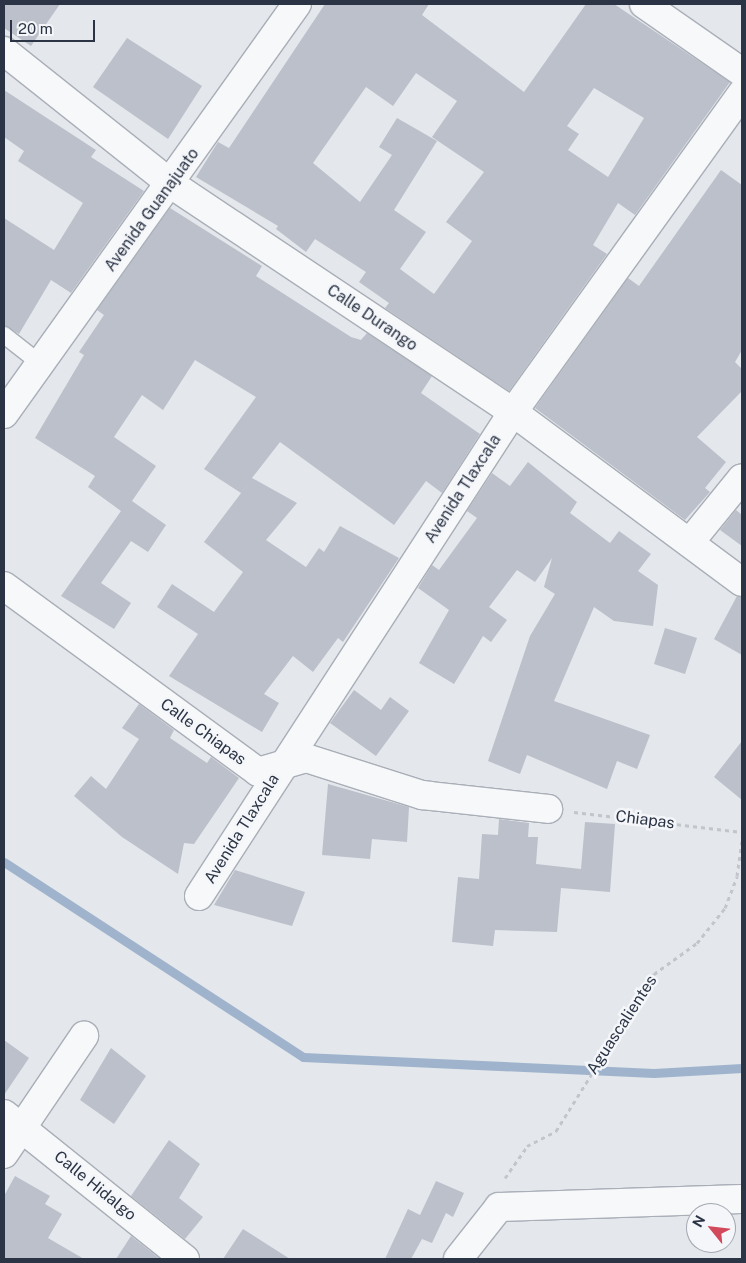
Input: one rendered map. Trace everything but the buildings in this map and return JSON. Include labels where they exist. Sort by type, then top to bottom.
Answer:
[{"type":"street","name":"Avenida Guanajuato","points":[[4,414],[171,184],[297,4]]},
{"type":"street","points":[[644,4],[742,72]]},
{"type":"street","name":"Calle Durango","points":[[4,51],[171,184],[513,412],[742,582]]},
{"type":"street","name":"Avenida Tlaxcala","points":[[199,896],[281,766],[513,412],[742,93]]},
{"type":"street","points":[[690,542],[742,478]]},
{"type":"street","name":"Calle Chiapas","points":[[4,586],[258,772],[306,758],[422,795],[548,809]]},
{"type":"street","points":[[4,1154],[13,1120],[84,1036]]},
{"type":"street","name":"Calle Hidalgo","points":[[13,1120],[185,1259]]},
{"type":"street","points":[[458,1259],[499,1207],[742,1199]]},
{"type":"lane","points":[[4,336],[41,364]]},
{"type":"path","name":"Chiapas","points":[[548,809],[742,832]]},
{"type":"path","name":"Aguascalientes","points":[[499,1207],[502,1183],[527,1146],[556,1131],[584,1084],[641,1001],[654,974],[697,943],[725,908],[737,876],[742,841]]},
{"type":"waterway","points":[[4,862],[303,1057],[654,1073],[742,1068]]}]
